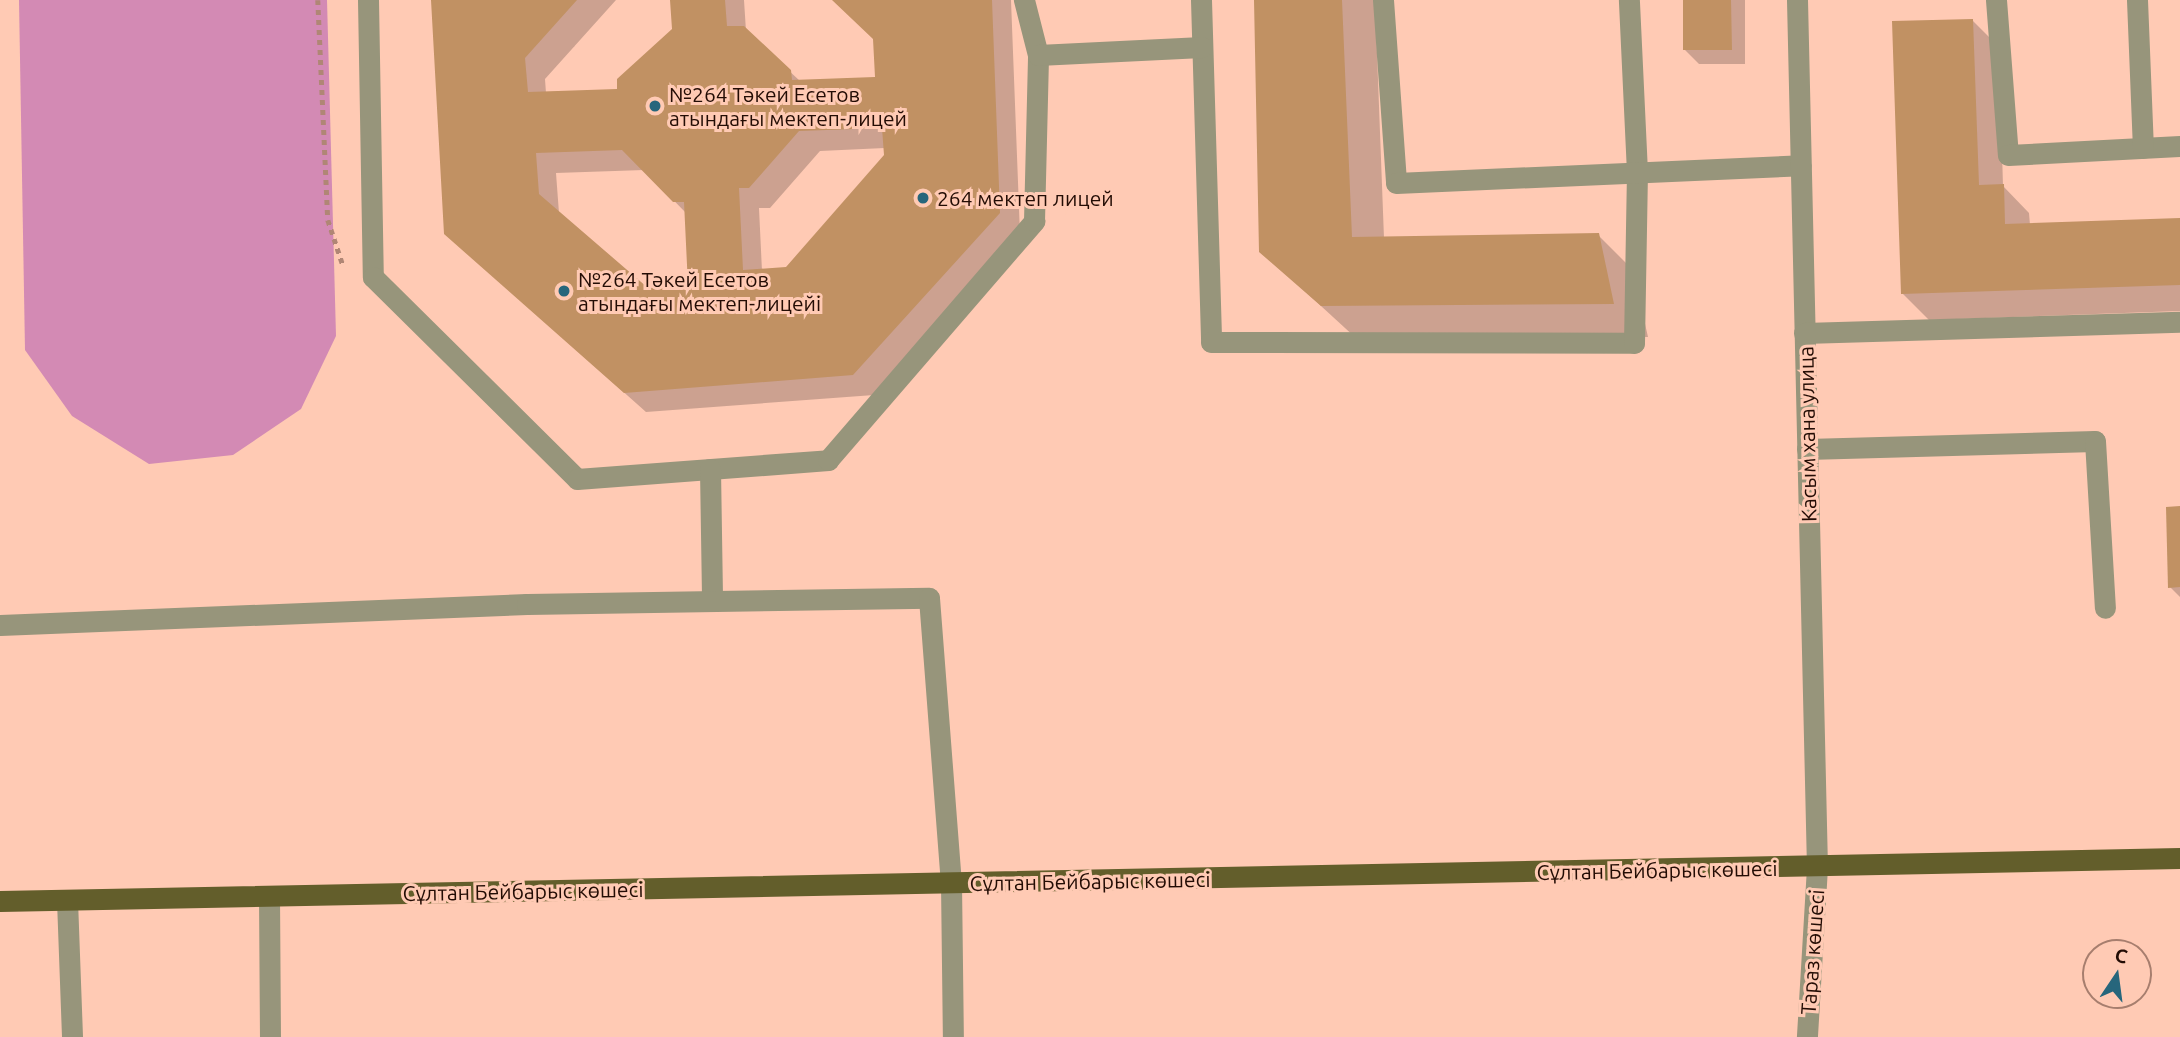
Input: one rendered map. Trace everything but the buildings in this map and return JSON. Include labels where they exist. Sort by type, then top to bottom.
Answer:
[{"type":"main road","name":"Сұлтан Бейбарыс көшесі","points":[[0,901],[2180,858]]},
{"type":"street","points":[[368,0],[373,277],[577,479],[828,460],[1034,221],[1038,55],[1024,0]]},
{"type":"street","points":[[1201,0],[1211,342],[1634,343],[1637,173],[1629,0]]},
{"type":"street","points":[[1383,0],[1396,183],[1801,165]]},
{"type":"street","name":"Касым хана улица","points":[[1797,0],[1817,867]]},
{"type":"street","points":[[1996,0],[2008,155],[2180,146]]},
{"type":"street","points":[[2137,0],[2143,148]]},
{"type":"street","points":[[1038,55],[1202,47]]},
{"type":"street","points":[[1804,333],[2180,322]]},
{"type":"street","points":[[1807,449],[2095,441],[2105,608]]},
{"type":"street","points":[[710,469],[712,601]]},
{"type":"street","points":[[0,625],[712,601],[929,597],[951,883],[953,1037]]},
{"type":"street","name":"Тараз көшесі","points":[[1807,1037],[1817,867]]},
{"type":"street","points":[[268,896],[270,1037]]},
{"type":"street","points":[[67,900],[72,1037]]},
{"type":"path","points":[[318,0],[328,220],[341,264],[373,277]]},
{"type":"shaded area","points":[[19,0],[327,0],[336,336],[301,409],[233,455],[149,464],[72,416],[25,350]]},
{"type":"place","name":"№264 Тәкей Есетов атындағы мектеп-лицей","points":[[655,106]]},
{"type":"place","name":"264 мектеп лицей","points":[[923,198]]},
{"type":"place","name":"№264 Тәкей Есетов атындағы мектеп-лицейі","points":[[564,291]]}]
